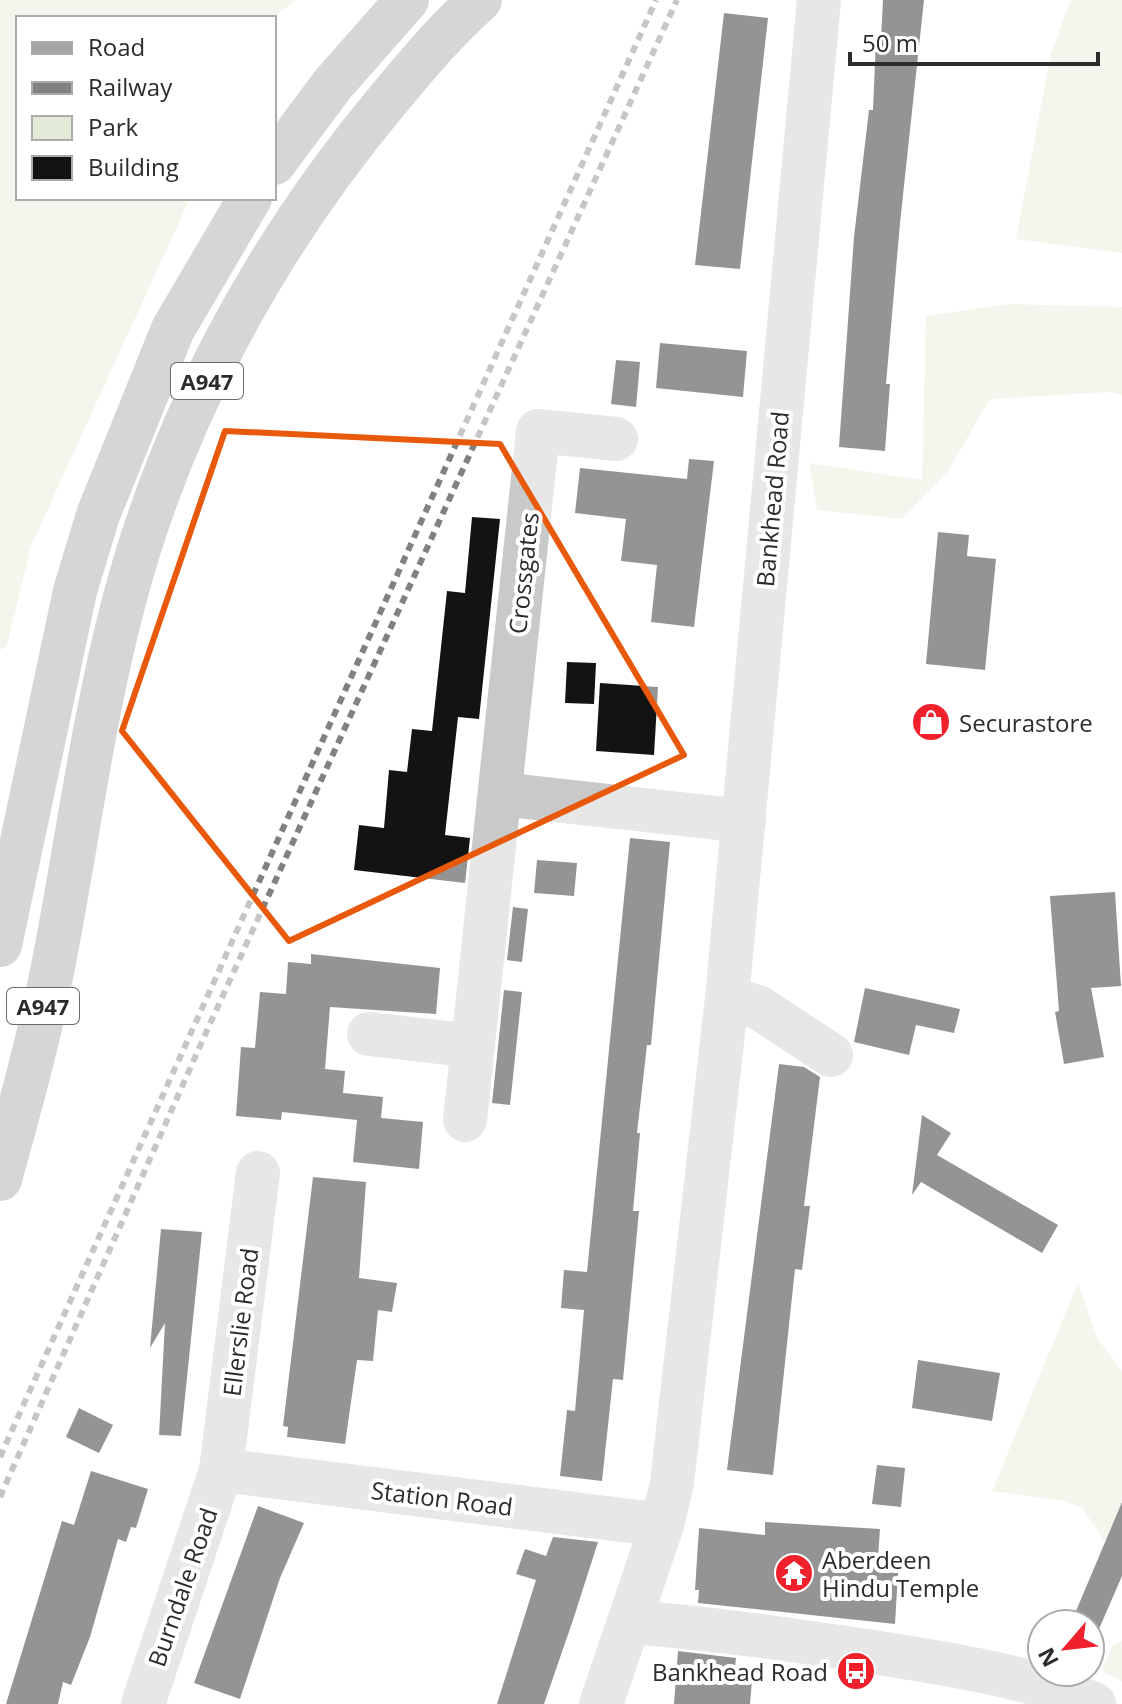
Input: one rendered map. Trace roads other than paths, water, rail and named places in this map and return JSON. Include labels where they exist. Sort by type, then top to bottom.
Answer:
[{"type":"main road","points":[[276,160],[333,84],[407,0]]},
{"type":"main road","name":"A947","points":[[0,1179],[55,955],[116,634],[151,511],[224,344],[266,267],[351,145],[480,0]]},
{"type":"main road","name":"A947","points":[[0,945],[75,591],[98,515],[173,329],[249,200]]},
{"type":"street","name":"Bankhead Road","points":[[601,1704],[662,1525],[672,1483],[727,998],[819,0]]},
{"type":"street","name":"Crossgates","points":[[465,1120],[538,431],[616,439]]},
{"type":"street","points":[[500,794],[744,821]]},
{"type":"street","points":[[727,998],[758,1007],[831,1055]]},
{"type":"street","points":[[369,1034],[473,1046]]},
{"type":"street","name":"Ellerslie Road","points":[[221,1470],[258,1173]]},
{"type":"street","name":"Station Road","points":[[221,1470],[662,1525]]},
{"type":"street","name":"Burndale Road","points":[[143,1704],[221,1470]]},
{"type":"street","points":[[629,1622],[789,1639],[914,1658],[1041,1684],[1094,1704]]},
{"type":"railway","points":[[0,1457],[656,0]]},
{"type":"railway","points":[[0,1497],[204,1037],[677,0]]},
{"type":"place","name":"Securastore","points":[[931,722]]},
{"type":"place","name":"Aberdeen Hindu Temple","points":[[794,1573]]},
{"type":"place","name":"Bankhead Road","points":[[856,1671]]}]
